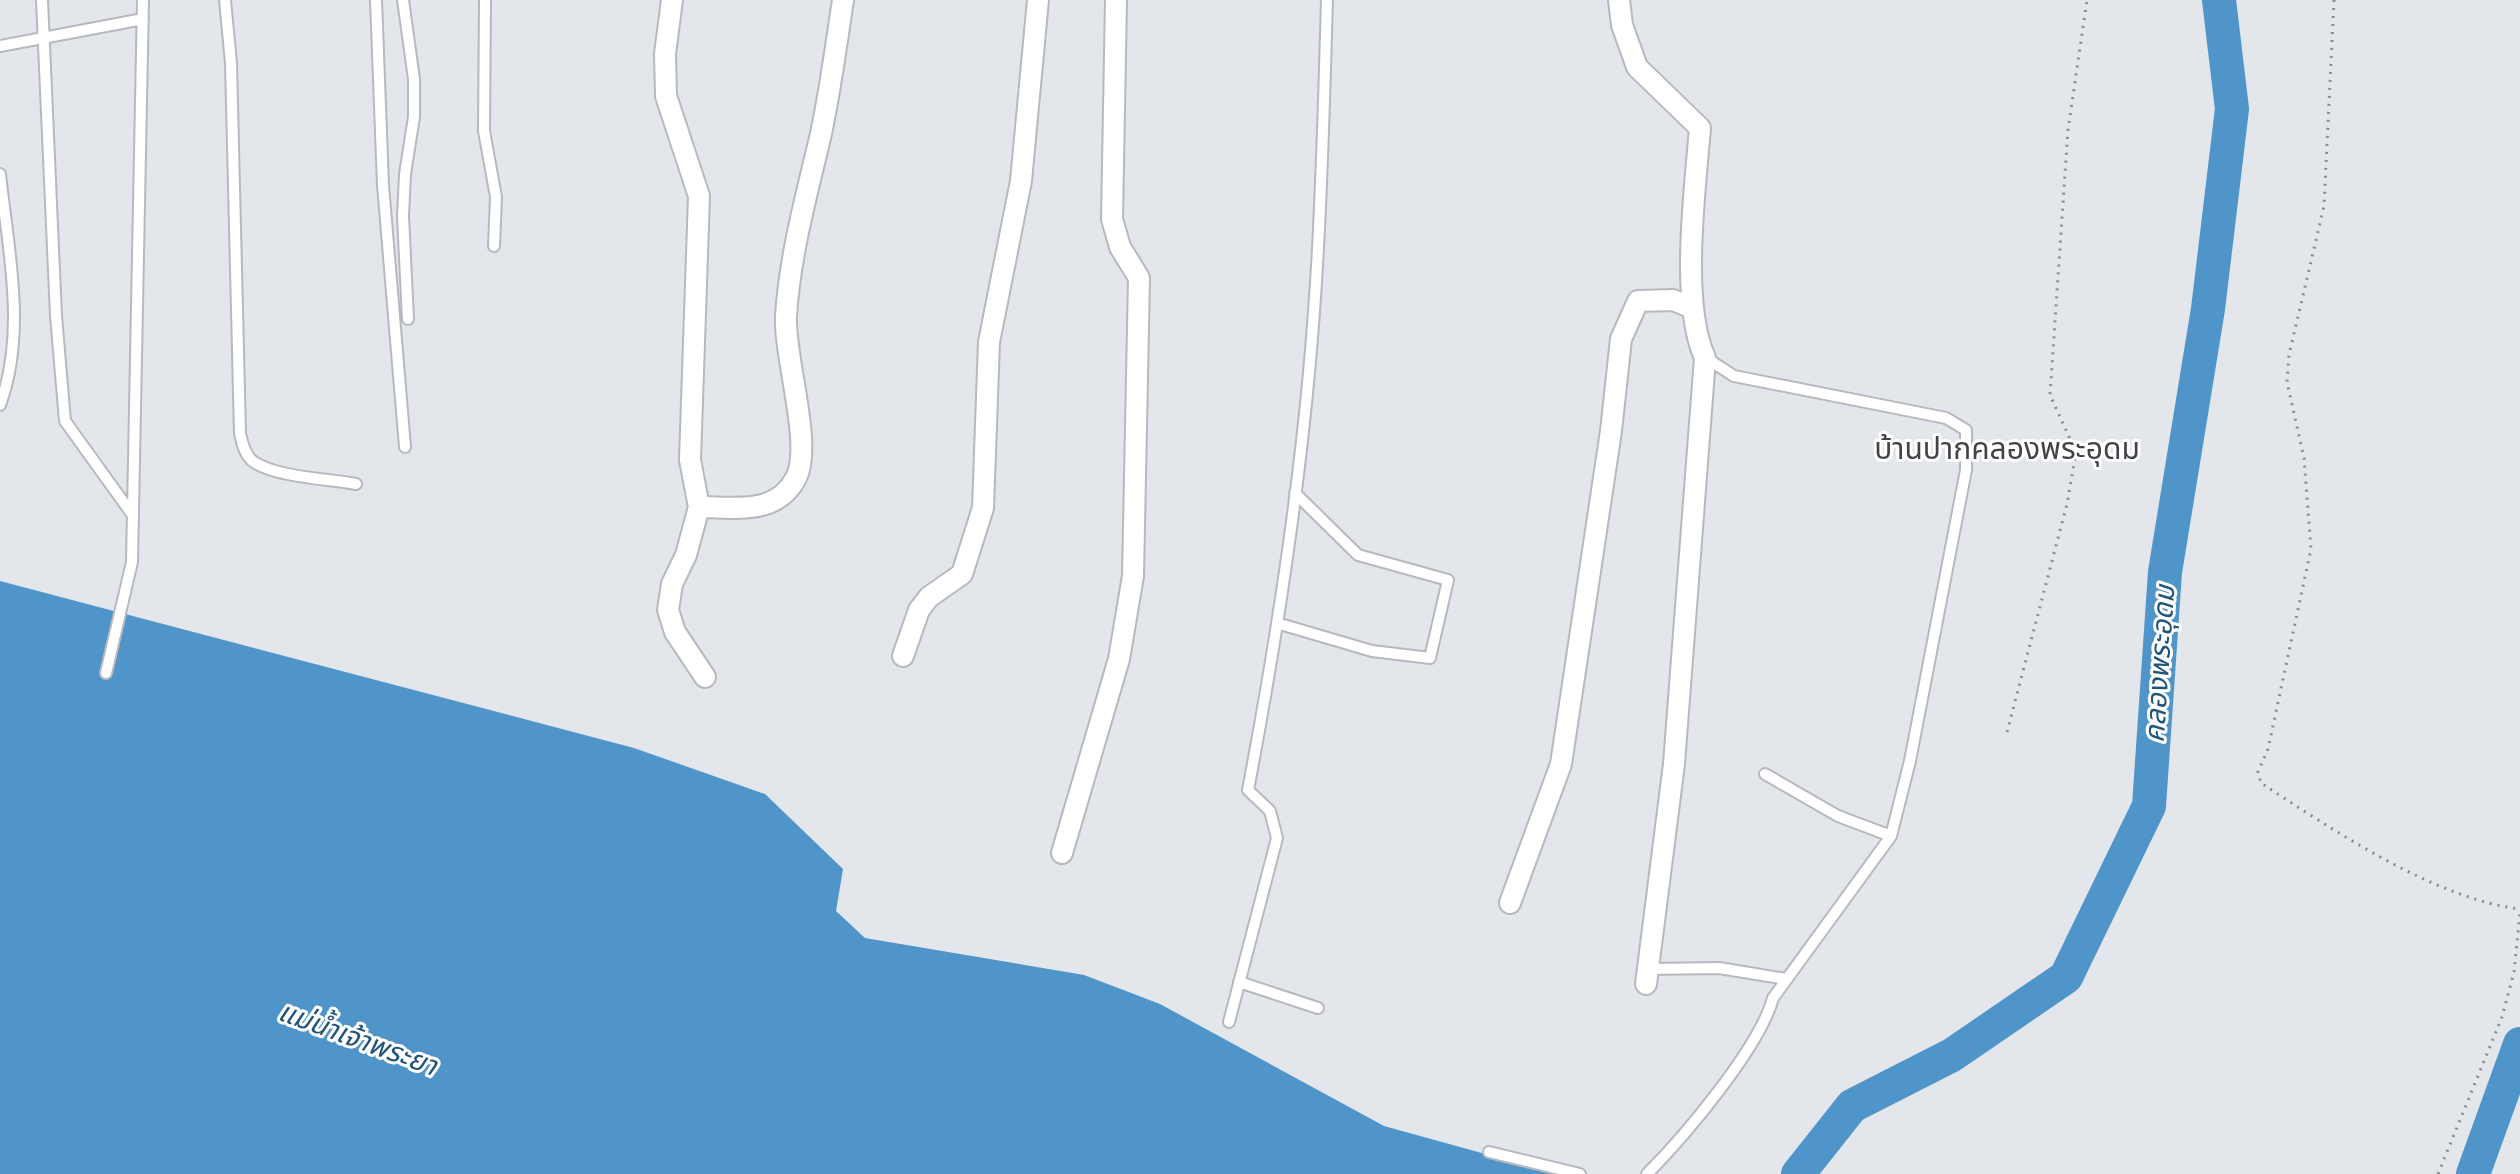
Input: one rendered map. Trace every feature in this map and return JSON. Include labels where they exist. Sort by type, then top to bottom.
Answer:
[{"type":"street","points":[[672,0],[665,54],[666,96],[699,196],[690,460],[699,507],[686,555],[672,584],[668,610],[675,632],[705,677]]},
{"type":"street","points":[[699,507],[765,507],[783,496],[797,476],[801,448],[786,317],[800,207],[820,137],[843,0]]},
{"type":"street","points":[[903,656],[919,610],[929,597],[962,574],[983,508],[989,342],[1021,181],[1038,0]]},
{"type":"street","points":[[1062,853],[1119,659],[1133,576],[1139,278],[1120,247],[1112,219],[1116,0]]},
{"type":"street","points":[[1619,0],[1622,25],[1637,67],[1700,128],[1690,307],[1695,336],[1705,358],[1674,764],[1647,977]]},
{"type":"street","points":[[1510,903],[1561,764],[1611,431],[1621,339],[1638,301],[1673,300],[1690,307]]},
{"type":"lane","points":[[42,0],[56,316],[65,421],[132,514]]},
{"type":"lane","points":[[106,673],[129,586],[143,0]]},
{"type":"lane","points":[[225,0],[231,63],[240,433],[243,448],[252,461],[269,468],[356,484]]},
{"type":"lane","points":[[376,0],[383,185],[405,447]]},
{"type":"lane","points":[[403,0],[414,79],[414,117],[405,174],[403,216],[408,319]]},
{"type":"lane","points":[[485,0],[484,131],[496,197],[494,246]]},
{"type":"lane","points":[[1229,1022],[1277,838],[1270,811],[1248,790],[1280,624],[1315,298],[1327,0]]},
{"type":"lane","points":[[0,46],[143,19]]},
{"type":"lane","points":[[0,174],[14,310],[9,382],[0,405]]},
{"type":"lane","points":[[1647,1174],[1728,1078],[1767,1020],[1773,998],[1891,836],[1910,761],[1966,470],[1966,430],[1946,418],[1734,376],[1705,358]]},
{"type":"lane","points":[[1280,624],[1372,651],[1430,658],[1448,580],[1358,555],[1295,493]]},
{"type":"lane","points":[[1765,774],[1838,816],[1891,836]]},
{"type":"lane","points":[[1647,977],[1719,968],[1786,979]]},
{"type":"lane","points":[[1239,982],[1318,1008]]},
{"type":"lane","points":[[1489,1152],[1580,1174]]},
{"type":"path","points":[[2007,732],[2067,504],[2076,452],[2050,395],[2068,130],[2087,0]]},
{"type":"path","points":[[2334,0],[2324,206],[2289,355],[2287,382],[2304,458],[2311,549],[2268,749],[2258,772],[2261,783],[2270,789],[2406,869],[2470,899],[2520,911],[2514,972],[2502,1017],[2438,1174]]},
{"type":"water","name":"แม่น้ำเจ้าพระยา","points":[[0,581],[634,748],[765,794],[843,869],[836,911],[865,938],[1084,975],[1160,1004],[1384,1126],[1558,1174],[0,1174]]},
{"type":"waterway","name":"คลองพระอุดม","points":[[1798,1174],[1852,1106],[1952,1055],[2066,977],[2149,806],[2165,572],[2208,309],[2232,109],[2219,0]]},
{"type":"waterway","points":[[2473,1174],[2520,1044]]},
{"type":"district","name":"บ้านปากคลองพระอุดม","points":[[2007,449]]}]
